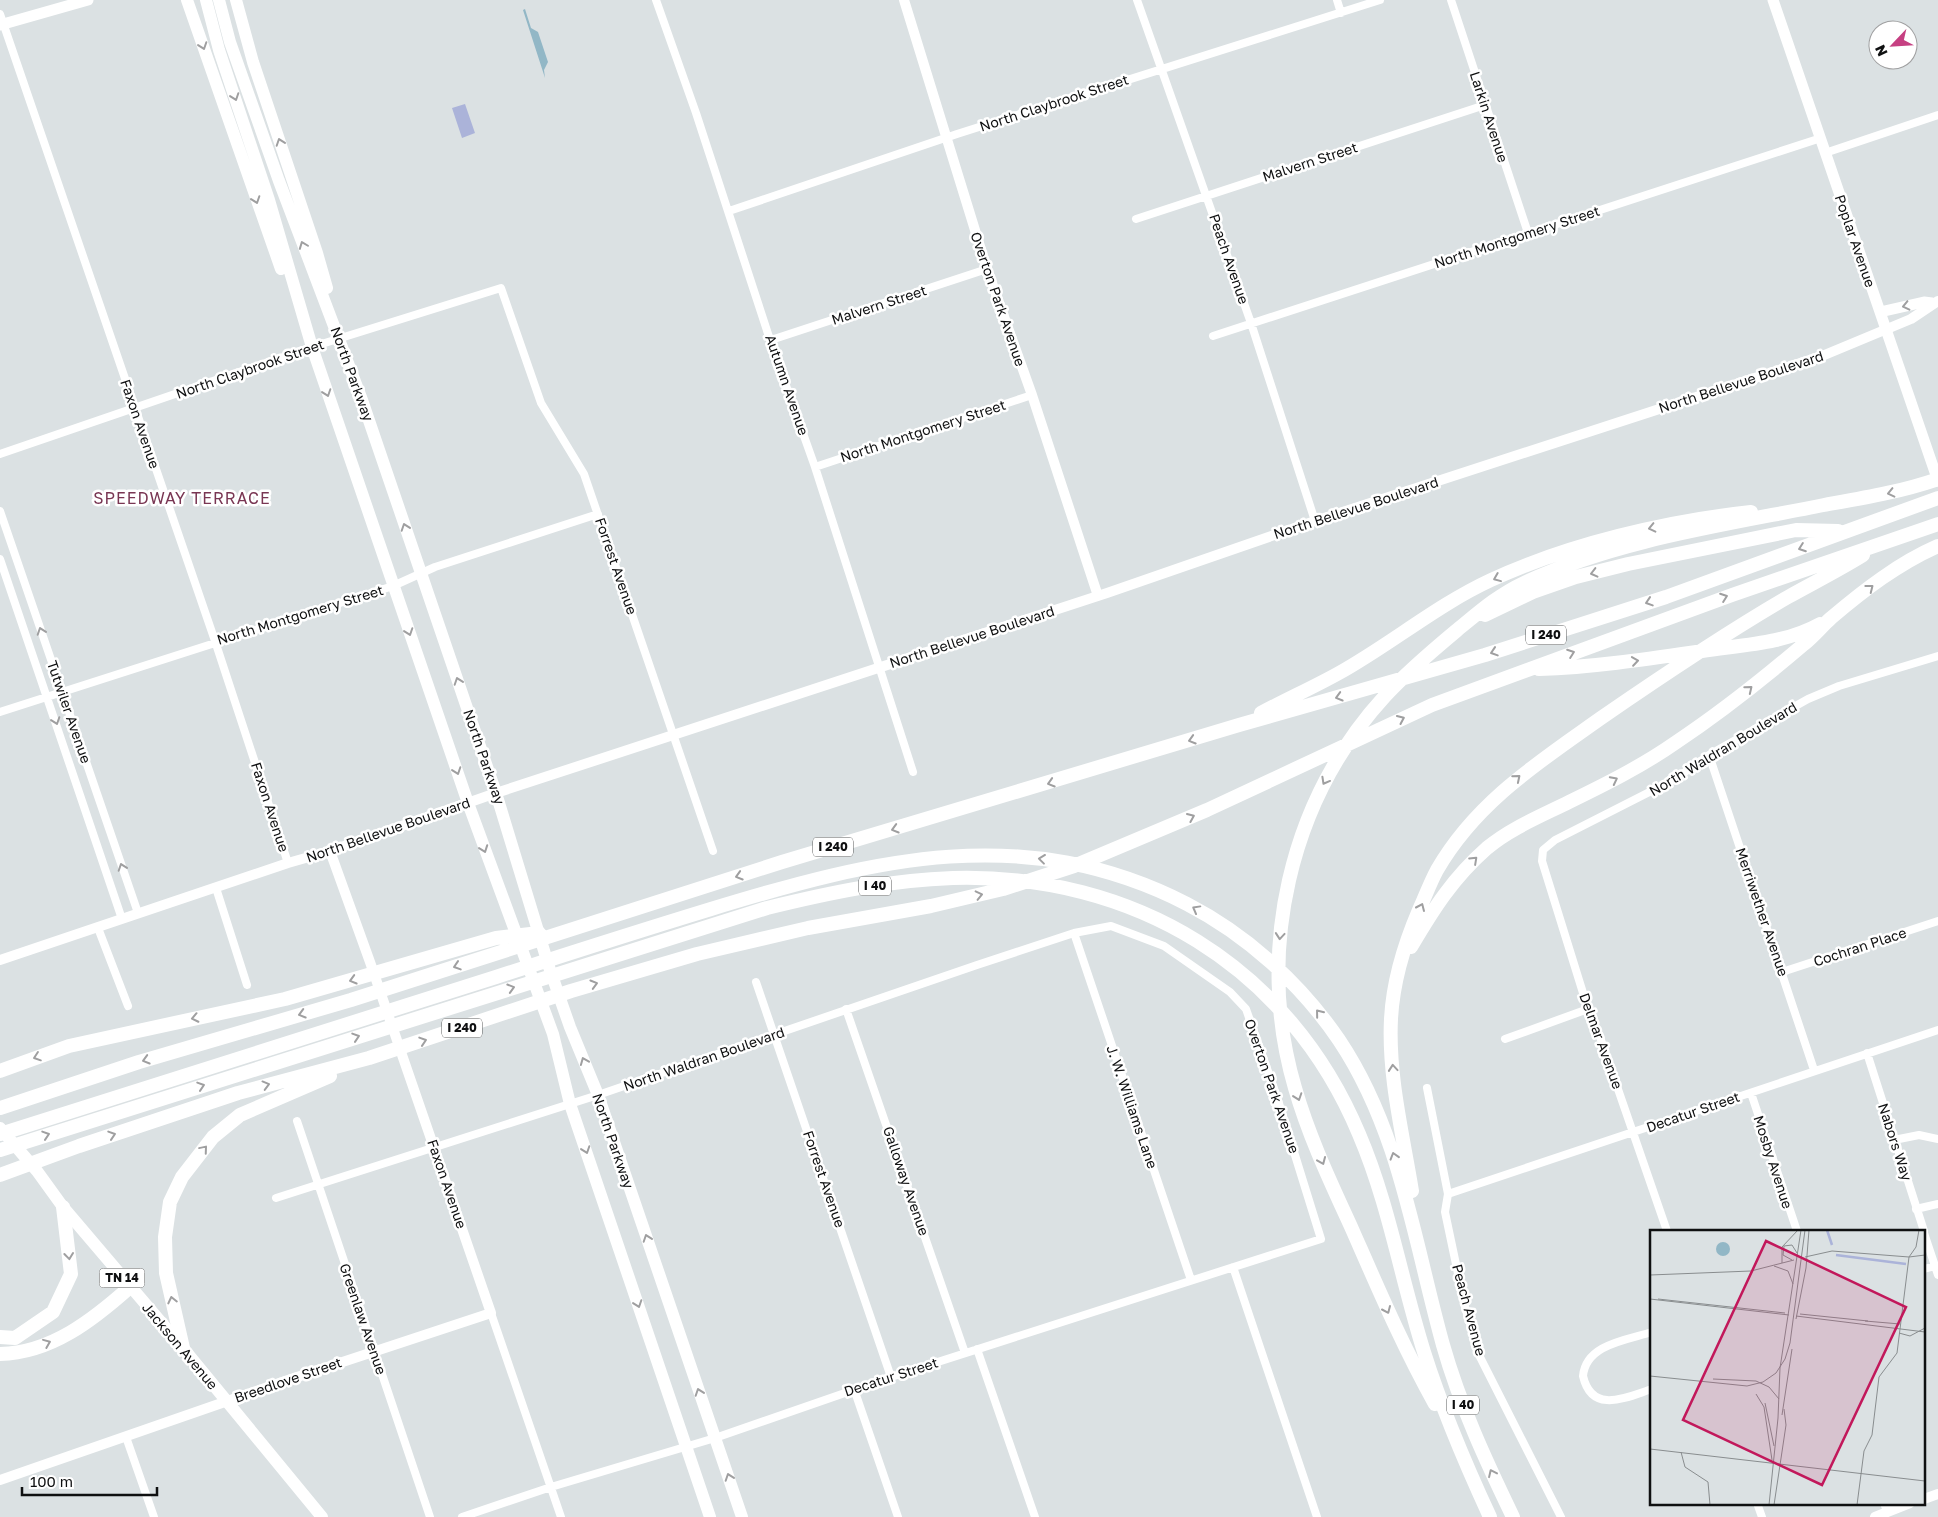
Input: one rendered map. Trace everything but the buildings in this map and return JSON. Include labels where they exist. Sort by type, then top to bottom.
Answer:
[{"type":"highway","points":[[1456,1442],[1404,1348],[1304,1116],[1286,1051],[1278,982],[1282,916],[1296,851],[1320,790],[1356,730],[1392,688],[1433,650],[1477,620],[1500,601],[1552,572],[1639,545],[1892,493],[1938,480]]},
{"type":"highway","name":"I 240","points":[[0,1108],[139,1062],[351,1000],[782,862],[1088,772],[1239,725],[1485,655],[1666,596],[1938,498]]},
{"type":"highway","points":[[1239,725],[1339,673],[1456,599],[1491,580],[1521,568],[1636,532],[1700,518],[1842,502]]},
{"type":"highway","name":"I 240","points":[[0,1175],[79,1146],[238,1093],[369,1058],[571,991],[697,954],[808,928],[932,906],[1003,889],[1074,866],[1146,836],[1432,705],[1883,542],[1938,524]]},
{"type":"highway","points":[[1500,601],[1576,577],[1628,564],[1796,530],[1848,532]]},
{"type":"highway","points":[[1428,1288],[1394,1079],[1391,1018],[1398,969],[1408,936],[1436,871],[1471,822],[1521,774],[1653,682],[1755,618],[1834,574],[1883,542]]},
{"type":"highway","points":[[1398,969],[1441,896],[1457,877],[1489,847],[1517,828],[1623,775],[1673,744],[1733,702],[1806,643],[1831,618],[1903,564],[1938,546]]},
{"type":"highway","points":[[1526,670],[1587,667],[1777,640],[1802,632],[1831,618]]},
{"type":"highway","name":"I 40","points":[[0,1134],[620,937],[809,880],[891,862],[971,854],[1043,859],[1115,874],[1152,888],[1196,909],[1237,936],[1265,958],[1309,1002],[1339,1040],[1375,1104],[1401,1179],[1444,1349],[1465,1411],[1513,1517]]},
{"type":"highway","name":"I 40","points":[[0,1150],[767,908],[855,889],[922,880],[981,878],[1065,887],[1103,897],[1145,913],[1205,945],[1260,988],[1290,1019],[1310,1045],[1344,1101],[1371,1163],[1386,1208],[1424,1350],[1456,1442],[1490,1517]]},
{"type":"highway","points":[[0,1072],[69,1046],[285,999],[496,938],[570,929]]},
{"type":"highway","points":[[183,1348],[166,1273],[165,1237],[170,1202],[182,1177],[213,1137],[240,1115],[369,1058]]},
{"type":"highway","points":[[0,1337],[15,1338],[53,1312],[71,1274],[63,1207]]},
{"type":"highway","points":[[0,1354],[21,1354],[68,1335],[100,1313],[130,1287]]},
{"type":"main road","points":[[1,21],[88,0]]},
{"type":"main road","points":[[187,0],[263,221],[312,347]]},
{"type":"main road","name":"North Parkway","points":[[206,0],[219,50],[269,200],[312,347],[468,803],[552,1034],[570,1104],[710,1517]]},
{"type":"main road","name":"North Parkway","points":[[219,0],[230,42],[279,181],[340,339],[496,793],[570,1027],[598,1095],[742,1517]]},
{"type":"main road","name":"Poplar Avenue","points":[[1773,0],[1938,480]]},
{"type":"main road","points":[[238,4],[253,62],[318,253],[340,339]]},
{"type":"main road","points":[[1880,312],[1924,302],[1935,302]]},
{"type":"main road","name":"Jackson Avenue","points":[[0,1128],[37,1171],[63,1207],[183,1348],[322,1517]]},
{"type":"street","name":"Autumn Avenue","points":[[656,0],[815,467],[913,772]]},
{"type":"street","name":"Overton Park Avenue","points":[[904,0],[945,138],[987,268],[1032,395],[1098,596]]},
{"type":"street","name":"Peach Avenue","points":[[1136,0],[1251,323],[1315,521]]},
{"type":"street","points":[[1337,0],[1342,13]]},
{"type":"street","name":"North Claybrook Street","points":[[729,211],[945,138],[1380,0]]},
{"type":"street","name":"Larkin Avenue","points":[[1451,0],[1528,234]]},
{"type":"street","name":"Faxon Avenue","points":[[1,21],[216,641],[288,863]]},
{"type":"street","name":"Malvern Street","points":[[1136,219],[1484,105]]},
{"type":"street","points":[[1825,153],[1938,115]]},
{"type":"street","name":"North Montgomery Street","points":[[1213,336],[1821,138]]},
{"type":"street","name":"Malvern Street","points":[[771,340],[987,268]]},
{"type":"street","name":"North Claybrook Street","points":[[0,454],[312,347],[501,288]]},
{"type":"street","name":"Forrest Avenue","points":[[501,288],[542,403],[584,474],[713,851]]},
{"type":"street","name":"North Bellevue Boulevard","points":[[0,960],[288,863],[330,851],[496,793],[1098,596],[1315,521],[1822,356],[1886,328],[1912,320],[1935,302]]},
{"type":"street","name":"North Montgomery Street","points":[[815,467],[1032,395]]},
{"type":"street","name":"Tutwiler Avenue","points":[[0,511],[138,914]]},
{"type":"street","name":"North Montgomery Street","points":[[0,712],[216,641],[393,586],[420,573],[598,514]]},
{"type":"street","name":"Tutwiler Avenue","points":[[0,559],[122,919]]},
{"type":"street","name":"North Waldran Boulevard","points":[[1543,850],[1555,840],[1675,779],[1709,755],[1808,699],[1839,686],[1938,656]]},
{"type":"street","name":"Merriwether Avenue","points":[[1709,755],[1814,1070]]},
{"type":"street","name":"Delmar Avenue","points":[[1543,850],[1542,861],[1588,1009],[1634,1133],[1667,1230]]},
{"type":"street","name":"Faxon Avenue","points":[[330,851],[435,1147],[561,1517]]},
{"type":"street","points":[[216,888],[247,985]]},
{"type":"street","name":"Cochran Place","points":[[1782,972],[1938,921]]},
{"type":"street","name":"Overton Park Avenue","points":[[1074,933],[1111,926],[1134,933],[1164,946],[1230,992],[1246,1009],[1277,1097],[1321,1239]]},
{"type":"street","points":[[98,928],[128,1006]]},
{"type":"street","name":"North Waldran Boulevard","points":[[276,1198],[598,1095],[846,1009],[1074,933]]},
{"type":"street","name":"J. W. Williams Lane","points":[[1074,933],[1191,1280]]},
{"type":"street","name":"Forrest Avenue","points":[[756,982],[891,1377]]},
{"type":"street","name":"Galloway Avenue","points":[[846,1009],[965,1353]]},
{"type":"street","points":[[1504,1038],[1588,1009]]},
{"type":"street","name":"Decatur Street","points":[[1448,1194],[1938,1030]]},
{"type":"street","name":"Nabors Way","points":[[1867,1053],[1923,1230]]},
{"type":"street","name":"Peach Avenue","points":[[1426,1088],[1448,1194],[1445,1212],[1447,1222],[1465,1307],[1480,1356],[1561,1517]]},
{"type":"street","name":"Mosby Avenue","points":[[1751,1093],[1796,1230]]},
{"type":"street","name":"Greenlaw Avenue","points":[[297,1121],[430,1517]]},
{"type":"street","points":[[1894,1140],[1919,1135],[1938,1138]]},
{"type":"street","points":[[1916,1209],[1938,1204]]},
{"type":"street","name":"Nabors Way","points":[[1926,1238],[1938,1274]]},
{"type":"street","name":"Decatur Street","points":[[462,1517],[551,1487],[715,1438],[854,1389],[1321,1239]]},
{"type":"street","points":[[1926,1269],[1935,1266]]},
{"type":"street","points":[[1233,1267],[1317,1517]]},
{"type":"street","name":"Breedlove Street","points":[[0,1480],[227,1401],[491,1313]]},
{"type":"street","points":[[1650,1333],[1593,1354],[1584,1368],[1584,1380],[1591,1392],[1604,1400],[1617,1400],[1650,1390]]},
{"type":"street","points":[[977,1349],[1035,1517]]},
{"type":"street","points":[[854,1389],[898,1517]]},
{"type":"street","points":[[126,1437],[154,1517]]},
{"type":"street","points":[[1926,1498],[1938,1494]]},
{"type":"street","points":[[1757,1504],[1762,1517]]},
{"type":"street","points":[[1875,1517],[1885,1507],[1904,1504]]},
{"type":"street","points":[[491,1508],[494,1517]]},
{"type":"shaded area","points":[[525,9],[531,28],[538,32],[548,62],[544,70],[545,78],[523,10]]},
{"type":"shaded area","points":[[465,104],[475,133],[462,138],[452,108]]},
{"type":"district","name":"SPEEDWAY TERRACE","points":[[182,498]]}]
